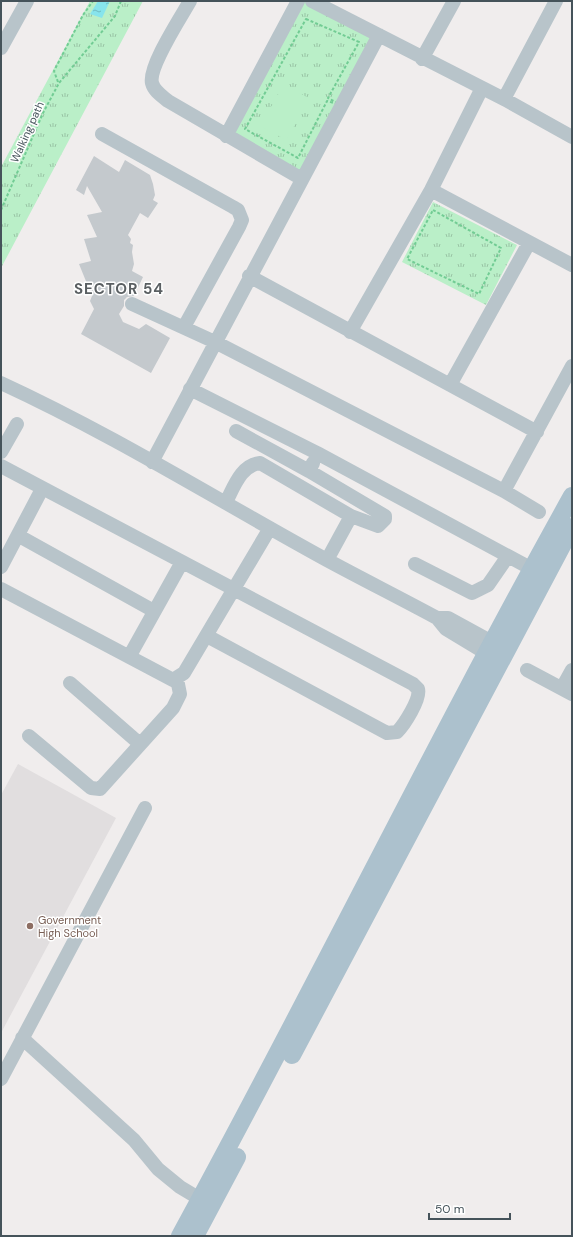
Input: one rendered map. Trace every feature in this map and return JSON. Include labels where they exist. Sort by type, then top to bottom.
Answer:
[{"type":"main road","points":[[195,1236],[496,652],[532,569],[572,496]]},
{"type":"main road","points":[[180,1236],[496,652],[572,527]]},
{"type":"street","points":[[1,48],[27,1]]},
{"type":"street","points":[[190,1],[157,60],[152,73],[151,81],[157,92],[168,101],[226,136],[302,178]]},
{"type":"street","points":[[226,136],[298,1]]},
{"type":"street","points":[[312,1],[422,59],[482,88],[572,137]]},
{"type":"street","points":[[504,100],[556,1]]},
{"type":"street","points":[[422,59],[450,2]]},
{"type":"street","points":[[152,462],[249,276],[379,35]]},
{"type":"street","points":[[350,332],[431,190],[482,88]]},
{"type":"street","points":[[102,134],[233,207],[240,214],[242,220],[239,227],[184,327]]},
{"type":"street","points":[[431,190],[572,265]]},
{"type":"street","points":[[450,385],[529,243]]},
{"type":"street","points":[[249,276],[537,432]]},
{"type":"street","points":[[132,304],[215,342],[504,491],[539,512]]},
{"type":"street","points":[[504,491],[572,366]]},
{"type":"street","points":[[1,383],[31,397],[152,462],[226,502],[327,560],[437,618],[446,629],[496,652]]},
{"type":"street","points":[[190,389],[317,453],[532,569]]},
{"type":"street","points":[[1,452],[17,424]]},
{"type":"street","points":[[226,502],[243,471],[254,464],[260,463],[351,516],[378,526],[385,519],[381,513],[236,431]]},
{"type":"street","points":[[309,471],[317,453]]},
{"type":"street","points":[[1,466],[413,684],[418,689],[418,696],[403,726],[397,732],[387,732],[207,636]]},
{"type":"street","points":[[1,567],[19,536],[42,489]]},
{"type":"street","points":[[327,560],[351,516]]},
{"type":"street","points":[[1,589],[170,679],[177,679],[184,673],[207,636],[270,528]]},
{"type":"street","points":[[19,536],[154,611]]},
{"type":"street","points":[[414,564],[472,592],[488,585],[508,556]]},
{"type":"street","points":[[129,657],[182,562]]},
{"type":"street","points":[[527,670],[567,691],[572,670]]},
{"type":"street","points":[[29,736],[91,788],[100,789],[177,701],[180,694],[177,679]]},
{"type":"street","points":[[70,683],[140,744]]},
{"type":"street","points":[[1,1079],[145,808]]},
{"type":"street","points":[[22,1038],[134,1140],[158,1169],[180,1187],[200,1199]]},
{"type":"path","points":[[59,83],[54,71],[83,15],[93,1]]},
{"type":"path","name":"Walking path","points":[[1,210],[43,113],[59,83],[115,16],[121,1]]},
{"type":"path","points":[[306,19],[359,42],[328,98],[341,105],[327,101],[298,158],[246,129],[306,19]]},
{"type":"path","points":[[433,210],[501,248],[479,294],[407,259],[433,210]]},
{"type":"shaded area","name":"Government High School","points":[[18,764],[116,818],[1,1033],[1,795]]},
{"type":"green space","points":[[90,1],[143,1],[1,268],[1,167]]},
{"type":"green space","points":[[298,1],[312,1],[379,35],[302,179],[226,136]]},
{"type":"green space","points":[[284,84],[310,99],[286,140],[260,126]]},
{"type":"green space","points":[[433,202],[517,245],[486,305],[402,262]]},
{"type":"water","points":[[98,1],[110,1],[102,18],[90,14]]},
{"type":"building","points":[[94,156],[119,172],[125,160],[150,175],[155,195],[153,200],[158,203],[148,218],[140,213],[128,235],[131,239],[130,243],[133,245],[132,252],[134,264],[132,271],[143,277],[134,296],[127,297],[124,300],[124,306],[119,314],[123,322],[139,329],[146,324],[170,338],[151,373],[81,334],[94,309],[90,301],[92,296],[79,264],[91,261],[84,239],[97,237],[87,215],[102,212],[87,186],[84,195],[76,190]]},
{"type":"place","name":"Government High School","points":[[30,926]]},
{"type":"district","name":"SECTOR 54","points":[[119,289]]}]
